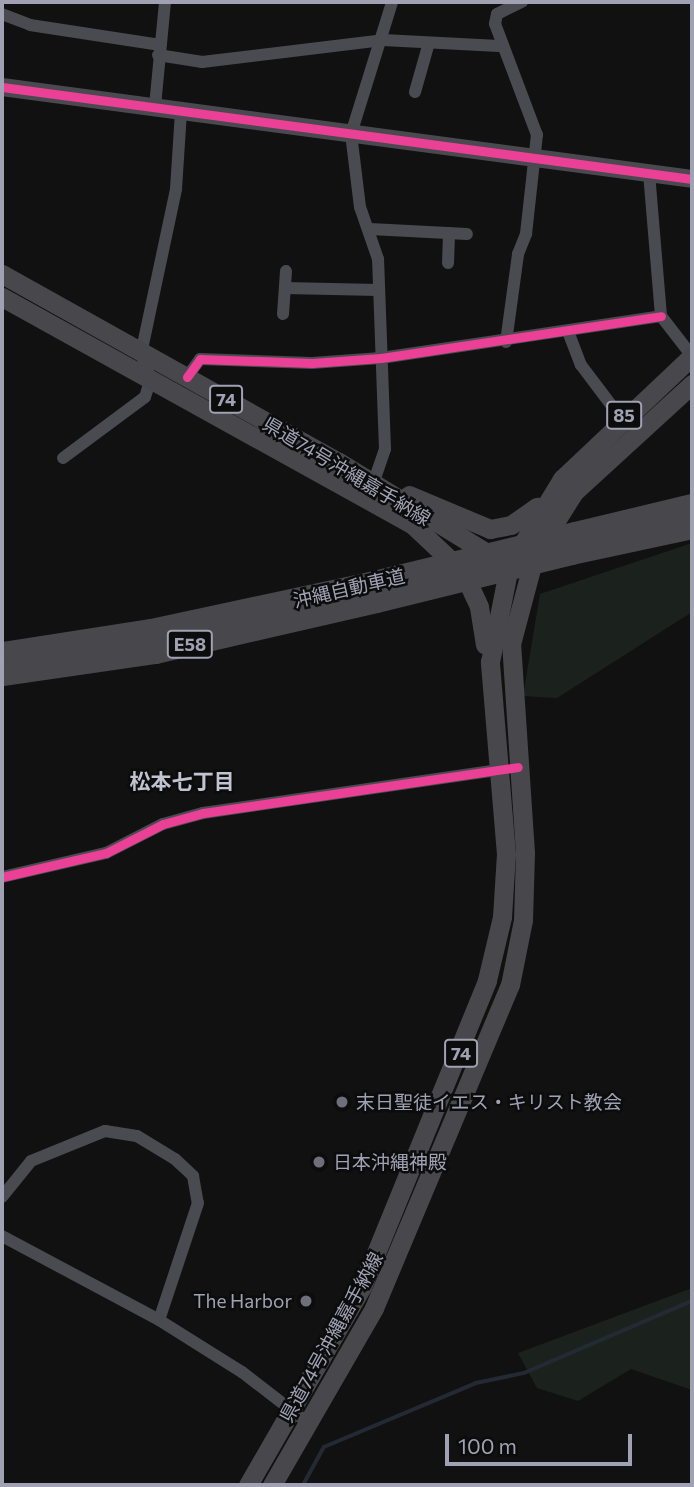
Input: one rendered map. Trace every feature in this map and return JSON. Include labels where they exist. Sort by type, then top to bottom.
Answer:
[{"type":"highway","name":"沖縄自動車道","points":[[2,674],[155,652],[373,592],[573,543],[692,505]]},
{"type":"highway","name":"沖縄自動車道","points":[[573,543],[692,527]]},
{"type":"highway","name":"沖縄自動車道","points":[[2,653],[151,631],[373,592]]},
{"type":"main road","name":"県道74号沖縄嘉手納線","points":[[2,274],[141,354],[374,481],[508,570]]},
{"type":"main road","name":"県道74号沖縄嘉手納線","points":[[2,298],[412,524],[526,579],[514,622],[509,678],[506,854],[502,917],[487,980],[362,1287],[248,1485]]},
{"type":"main road","name":"85","points":[[508,570],[541,506],[621,418],[692,356]]},
{"type":"main road","name":"85","points":[[526,579],[544,537],[574,492],[692,384]]},
{"type":"main road","points":[[374,481],[455,518],[490,529],[511,525],[541,506]]},
{"type":"main road","points":[[412,524],[468,581],[490,662]]},
{"type":"main road","name":"県道74号沖縄嘉手納線","points":[[272,1485],[374,1308],[510,985],[523,920],[508,769],[490,662],[508,570]]},
{"type":"street","points":[[155,106],[165,2]]},
{"type":"street","points":[[374,481],[385,449],[378,259],[370,229],[360,207],[351,134],[383,40],[392,2]]},
{"type":"street","points":[[506,342],[537,135],[499,46],[497,14],[522,2]]},
{"type":"street","points":[[2,14],[65,32],[159,50],[202,62],[383,40],[428,46],[499,46]]},
{"type":"street","points":[[415,92],[428,46]]},
{"type":"street","points":[[2,87],[692,178]]},
{"type":"street","points":[[63,458],[145,397],[151,379],[141,354],[176,189],[181,111]]},
{"type":"street","points":[[649,173],[661,316],[692,356]]},
{"type":"street","points":[[370,229],[467,234]]},
{"type":"street","points":[[448,263],[449,233]]},
{"type":"street","points":[[283,314],[286,271]]},
{"type":"street","points":[[285,288],[378,290]]},
{"type":"street","points":[[187,377],[200,359],[312,363],[382,358],[569,334],[661,316]]},
{"type":"street","points":[[569,334],[581,365],[621,418]]},
{"type":"street","points":[[2,877],[106,853],[163,824],[203,813],[508,769]]},
{"type":"street","points":[[2,1197],[31,1161],[105,1131],[137,1136],[176,1159],[193,1176],[198,1203],[159,1320]]},
{"type":"street","points":[[2,1236],[159,1320],[308,1423]]},
{"type":"shaded area","points":[[692,543],[692,612],[557,698],[523,696],[540,594]]},
{"type":"shaded area","points":[[692,1288],[692,1390],[631,1369],[578,1401],[537,1388],[518,1353]]},
{"type":"waterway","points":[[303,1485],[324,1447],[476,1383],[524,1373],[692,1301]]},
{"type":"cycle path","points":[[2,87],[692,179]]},
{"type":"cycle path","points":[[187,377],[200,359],[312,363],[381,358],[661,316]]},
{"type":"cycle path","points":[[2,877],[106,853],[163,824],[203,813],[518,767]]},
{"type":"place","name":"末日聖徒イエス・キリスト教会","points":[[342,1102]]},
{"type":"place","name":"日本沖縄神殿","points":[[319,1162]]},
{"type":"place","name":"The Harbor","points":[[306,1301]]},
{"type":"district","name":"松本七丁目","points":[[182,781]]}]
